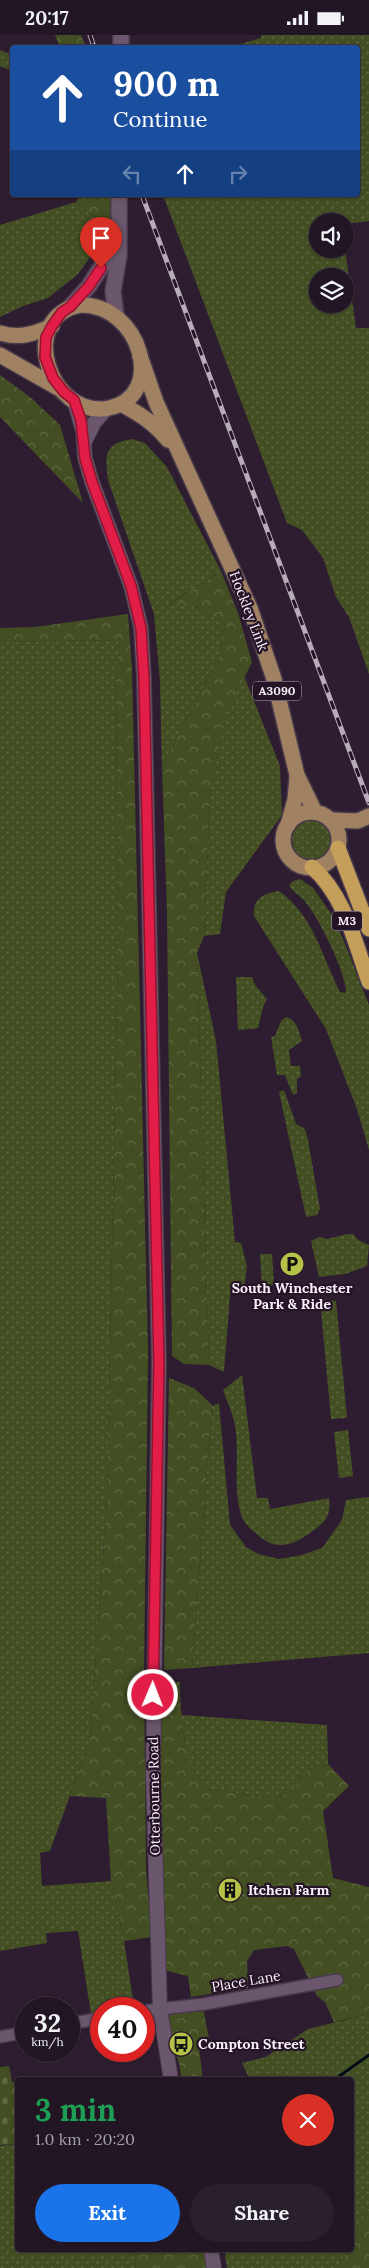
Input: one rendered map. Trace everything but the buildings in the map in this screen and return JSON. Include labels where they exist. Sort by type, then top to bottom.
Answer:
[{"type":"highway","name":"M3","points":[[339,845],[369,929]]},
{"type":"highway","name":"M3","points":[[312,867],[331,887],[342,907],[369,982]]},
{"type":"main road","points":[[116,315],[113,291],[119,256],[119,197]]},
{"type":"main road","points":[[69,396],[50,372],[45,357],[46,337],[62,312],[70,307],[89,286],[119,241]]},
{"type":"main road","points":[[0,355],[85,406],[114,406],[134,393],[141,377],[140,356],[129,327],[116,315],[92,305],[70,307]]},
{"type":"main road","points":[[0,333],[8,336],[28,335],[52,326]]},
{"type":"main road","name":"Hockley Link","points":[[140,356],[156,402],[179,455],[194,482],[250,608],[274,679],[297,775],[315,812]]},
{"type":"main road","name":"Hockley Link","points":[[114,406],[142,415],[156,425],[179,455]]},
{"type":"main road","name":"Hockley Link","points":[[288,825],[295,799],[297,775]]},
{"type":"main road","points":[[315,812],[332,820],[363,819],[339,845],[335,854],[326,864],[312,867],[299,864],[289,856],[284,838],[288,825],[300,815],[315,812]]},
{"type":"main road","points":[[332,820],[339,834],[339,845]]},
{"type":"street","name":"Otterbourne Road","points":[[69,396],[81,420],[85,441],[85,458],[92,482],[131,586],[141,628],[144,679],[159,1363],[153,1775],[160,2009],[171,2077]]},
{"type":"street","points":[[85,441],[94,423],[114,406]]},
{"type":"street","name":"Place Lane","points":[[160,2009],[337,1980]]},
{"type":"street","points":[[155,2010],[160,2009]]},
{"type":"street","points":[[0,2037],[15,2034]]},
{"type":"street","points":[[210,2252],[214,2268]]},
{"type":"green space","points":[[55,35],[81,35],[85,45],[59,45]]},
{"type":"green space","points":[[261,35],[369,35],[369,221],[354,223],[354,213],[309,213],[309,258],[346,258],[348,268],[309,268],[309,313],[354,313],[356,328],[369,328],[369,674],[349,617],[336,597],[323,558],[302,530],[287,523],[164,197],[360,197],[360,45],[236,45],[261,38]]},
{"type":"green space","points":[[0,50],[10,54],[10,70],[0,66]]},
{"type":"green space","points":[[80,197],[111,197],[109,230],[76,202]]},
{"type":"green space","points":[[76,202],[109,230],[78,274],[48,298],[23,306],[0,317],[0,225]]},
{"type":"green space","points":[[0,375],[30,397],[60,425],[83,503],[0,417]]},
{"type":"green space","points":[[132,439],[145,443],[167,467],[221,571],[169,604],[194,607],[223,622],[221,653],[162,767],[160,682],[154,614],[108,480],[107,471],[107,457],[111,447]]},
{"type":"green space","points":[[221,571],[238,613],[252,662],[225,716],[210,793],[204,936],[197,953],[209,1365],[184,1364],[172,1356],[167,912],[162,767],[221,653],[223,622],[194,607],[168,605]]},
{"type":"green space","points":[[128,614],[132,669],[148,1352],[144,1673],[146,1871],[152,1937],[124,1941],[111,1881],[106,1798],[70,1796],[90,1740],[107,1499],[118,951],[116,677],[120,640],[0,642],[0,628],[35,627]]},
{"type":"green space","points":[[120,640],[116,677],[118,951],[107,1499],[90,1740],[50,1851],[40,1853],[42,1886],[111,1881],[124,1941],[133,1997],[90,1997],[90,2008],[78,1931],[46,1933],[47,1943],[0,1951],[0,642]]},
{"type":"green space","points":[[244,676],[280,766],[282,815],[226,892],[220,934],[204,936],[210,793],[225,715]]},
{"type":"green space","points":[[308,820],[316,820],[323,823],[329,829],[332,840],[329,851],[323,857],[316,860],[308,860],[301,857],[295,851],[292,844],[292,836],[295,829],[301,823]]},
{"type":"green space","points":[[300,879],[313,888],[335,919],[369,1005],[369,1150],[357,1109],[326,1029],[254,916],[257,901],[268,893],[279,891],[291,901],[316,937],[340,992],[346,993],[342,972],[323,930],[303,899],[289,885],[293,881]]},
{"type":"green space","points":[[197,953],[216,1041],[235,1242],[241,1243],[247,1266],[244,1288],[234,1288],[230,1295],[224,1372],[209,1365]]},
{"type":"green space","points":[[236,977],[252,977],[255,985],[267,999],[258,1028],[238,1030]]},
{"type":"green space","points":[[286,1017],[295,1023],[302,1041],[289,1050],[291,1066],[300,1066],[301,1076],[297,1079],[297,1093],[293,1095],[285,1075],[277,1075],[271,1037],[275,1036],[281,1021]]},
{"type":"green space","points":[[284,1090],[296,1124],[305,1129],[308,1140],[320,1209],[317,1215],[306,1217],[279,1092]]},
{"type":"green space","points":[[353,1234],[358,1240],[369,1245],[367,1266],[345,1274],[319,1277],[311,1241],[319,1237],[327,1239]]},
{"type":"green space","points":[[260,1254],[272,1254],[274,1285],[262,1286]]},
{"type":"green space","points":[[320,1299],[336,1301],[347,1418],[331,1419]]},
{"type":"green space","points":[[242,1375],[257,1498],[268,1498],[270,1509],[329,1498],[329,1513],[325,1520],[296,1542],[276,1545],[263,1539],[246,1523],[239,1508],[235,1427],[223,1390]]},
{"type":"green space","points":[[169,1378],[194,1388],[212,1405],[192,1668],[164,1670]]},
{"type":"green space","points":[[219,1403],[230,1525],[246,1547],[258,1554],[279,1559],[302,1555],[322,1548],[342,1520],[346,1500],[369,1497],[369,1653],[192,1668],[212,1406]]},
{"type":"green space","points":[[348,1430],[353,1476],[339,1478],[334,1432]]},
{"type":"green space","points":[[158,1682],[180,1682],[182,1725],[187,1752],[198,1777],[206,1789],[276,1798],[295,1789],[303,1773],[311,1768],[328,1764],[349,1786],[323,1811],[333,1878],[369,1887],[369,2014],[334,2022],[325,2002],[317,1996],[294,1949],[287,1946],[254,1950],[247,1961],[248,1988],[191,1997],[188,1976],[164,1970]]},
{"type":"green space","points":[[181,1715],[327,1725],[328,1764],[311,1768],[303,1773],[295,1789],[275,1798],[206,1789],[191,1763]]},
{"type":"green space","points":[[203,2008],[209,2038],[198,2040],[203,2077],[181,2077],[179,2062],[169,2029],[170,2011]]},
{"type":"green space","points":[[369,2014],[369,2207],[354,2236],[354,2077],[249,2077],[242,2063],[266,2057],[308,2029]]},
{"type":"green space","points":[[9,2066],[12,2082],[15,2081],[15,2144],[0,2145],[0,2067]]},
{"type":"green space","points":[[15,2144],[15,2252],[133,2252],[136,2268],[0,2268],[0,2146]]},
{"type":"green space","points":[[369,2207],[369,2268],[338,2268],[346,2252],[354,2252],[354,2236]]},
{"type":"green space","points":[[133,2252],[205,2252],[209,2268],[136,2268]]},
{"type":"green space","points":[[227,2252],[346,2252],[338,2268],[227,2268],[225,2255]]},
{"type":"waterway","points":[[338,2077],[369,2055]]},
{"type":"railway","points":[[90,35],[93,45]]},
{"type":"railway","points":[[143,197],[369,803]]},
{"type":"place","name":"South Winchester Park & Ride","points":[[292,1264]]},
{"type":"place","name":"Itchen Farm","points":[[230,1890]]},
{"type":"place","name":"Compton Street","points":[[181,2044]]},
{"type":"route","points":[[101,268],[89,286],[70,307],[62,312],[52,326],[46,337],[45,357],[53,378],[64,392],[74,400],[81,420],[87,467],[131,586],[141,628],[144,679],[159,1363],[153,1695]]}]
